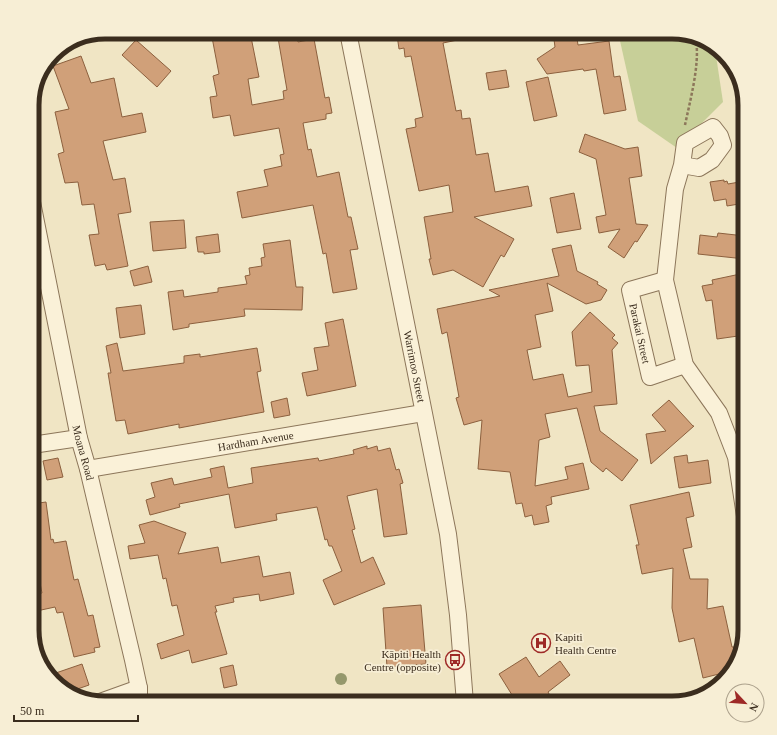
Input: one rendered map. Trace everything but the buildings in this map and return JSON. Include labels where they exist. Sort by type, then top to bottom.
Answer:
[{"type":"street","name":"Warrimoo Street","points":[[349,39],[448,534],[458,615],[465,696]]},
{"type":"street","points":[[682,165],[699,168],[712,160],[723,145],[720,136],[713,127],[685,143],[682,165],[674,189],[665,280],[685,365],[720,413],[736,457],[738,468]]},
{"type":"street","name":"Moana Road","points":[[39,237],[79,438],[88,469],[139,696]]},
{"type":"street","name":"Parakai Street","points":[[665,280],[630,290],[650,377],[685,365]]},
{"type":"street","name":"Hardham Avenue","points":[[88,469],[423,413]]},
{"type":"street","points":[[39,444],[79,438]]},
{"type":"path","points":[[685,143],[684,134],[692,89],[696,44]]},
{"type":"green space","points":[[620,39],[685,40],[709,50],[716,56],[723,102],[677,148],[638,121]]},
{"type":"place","name":"Kapiti Health Centre","points":[[541,643]]},
{"type":"place","name":"Kāpiti Health Centre (opposite)","points":[[455,660]]}]
